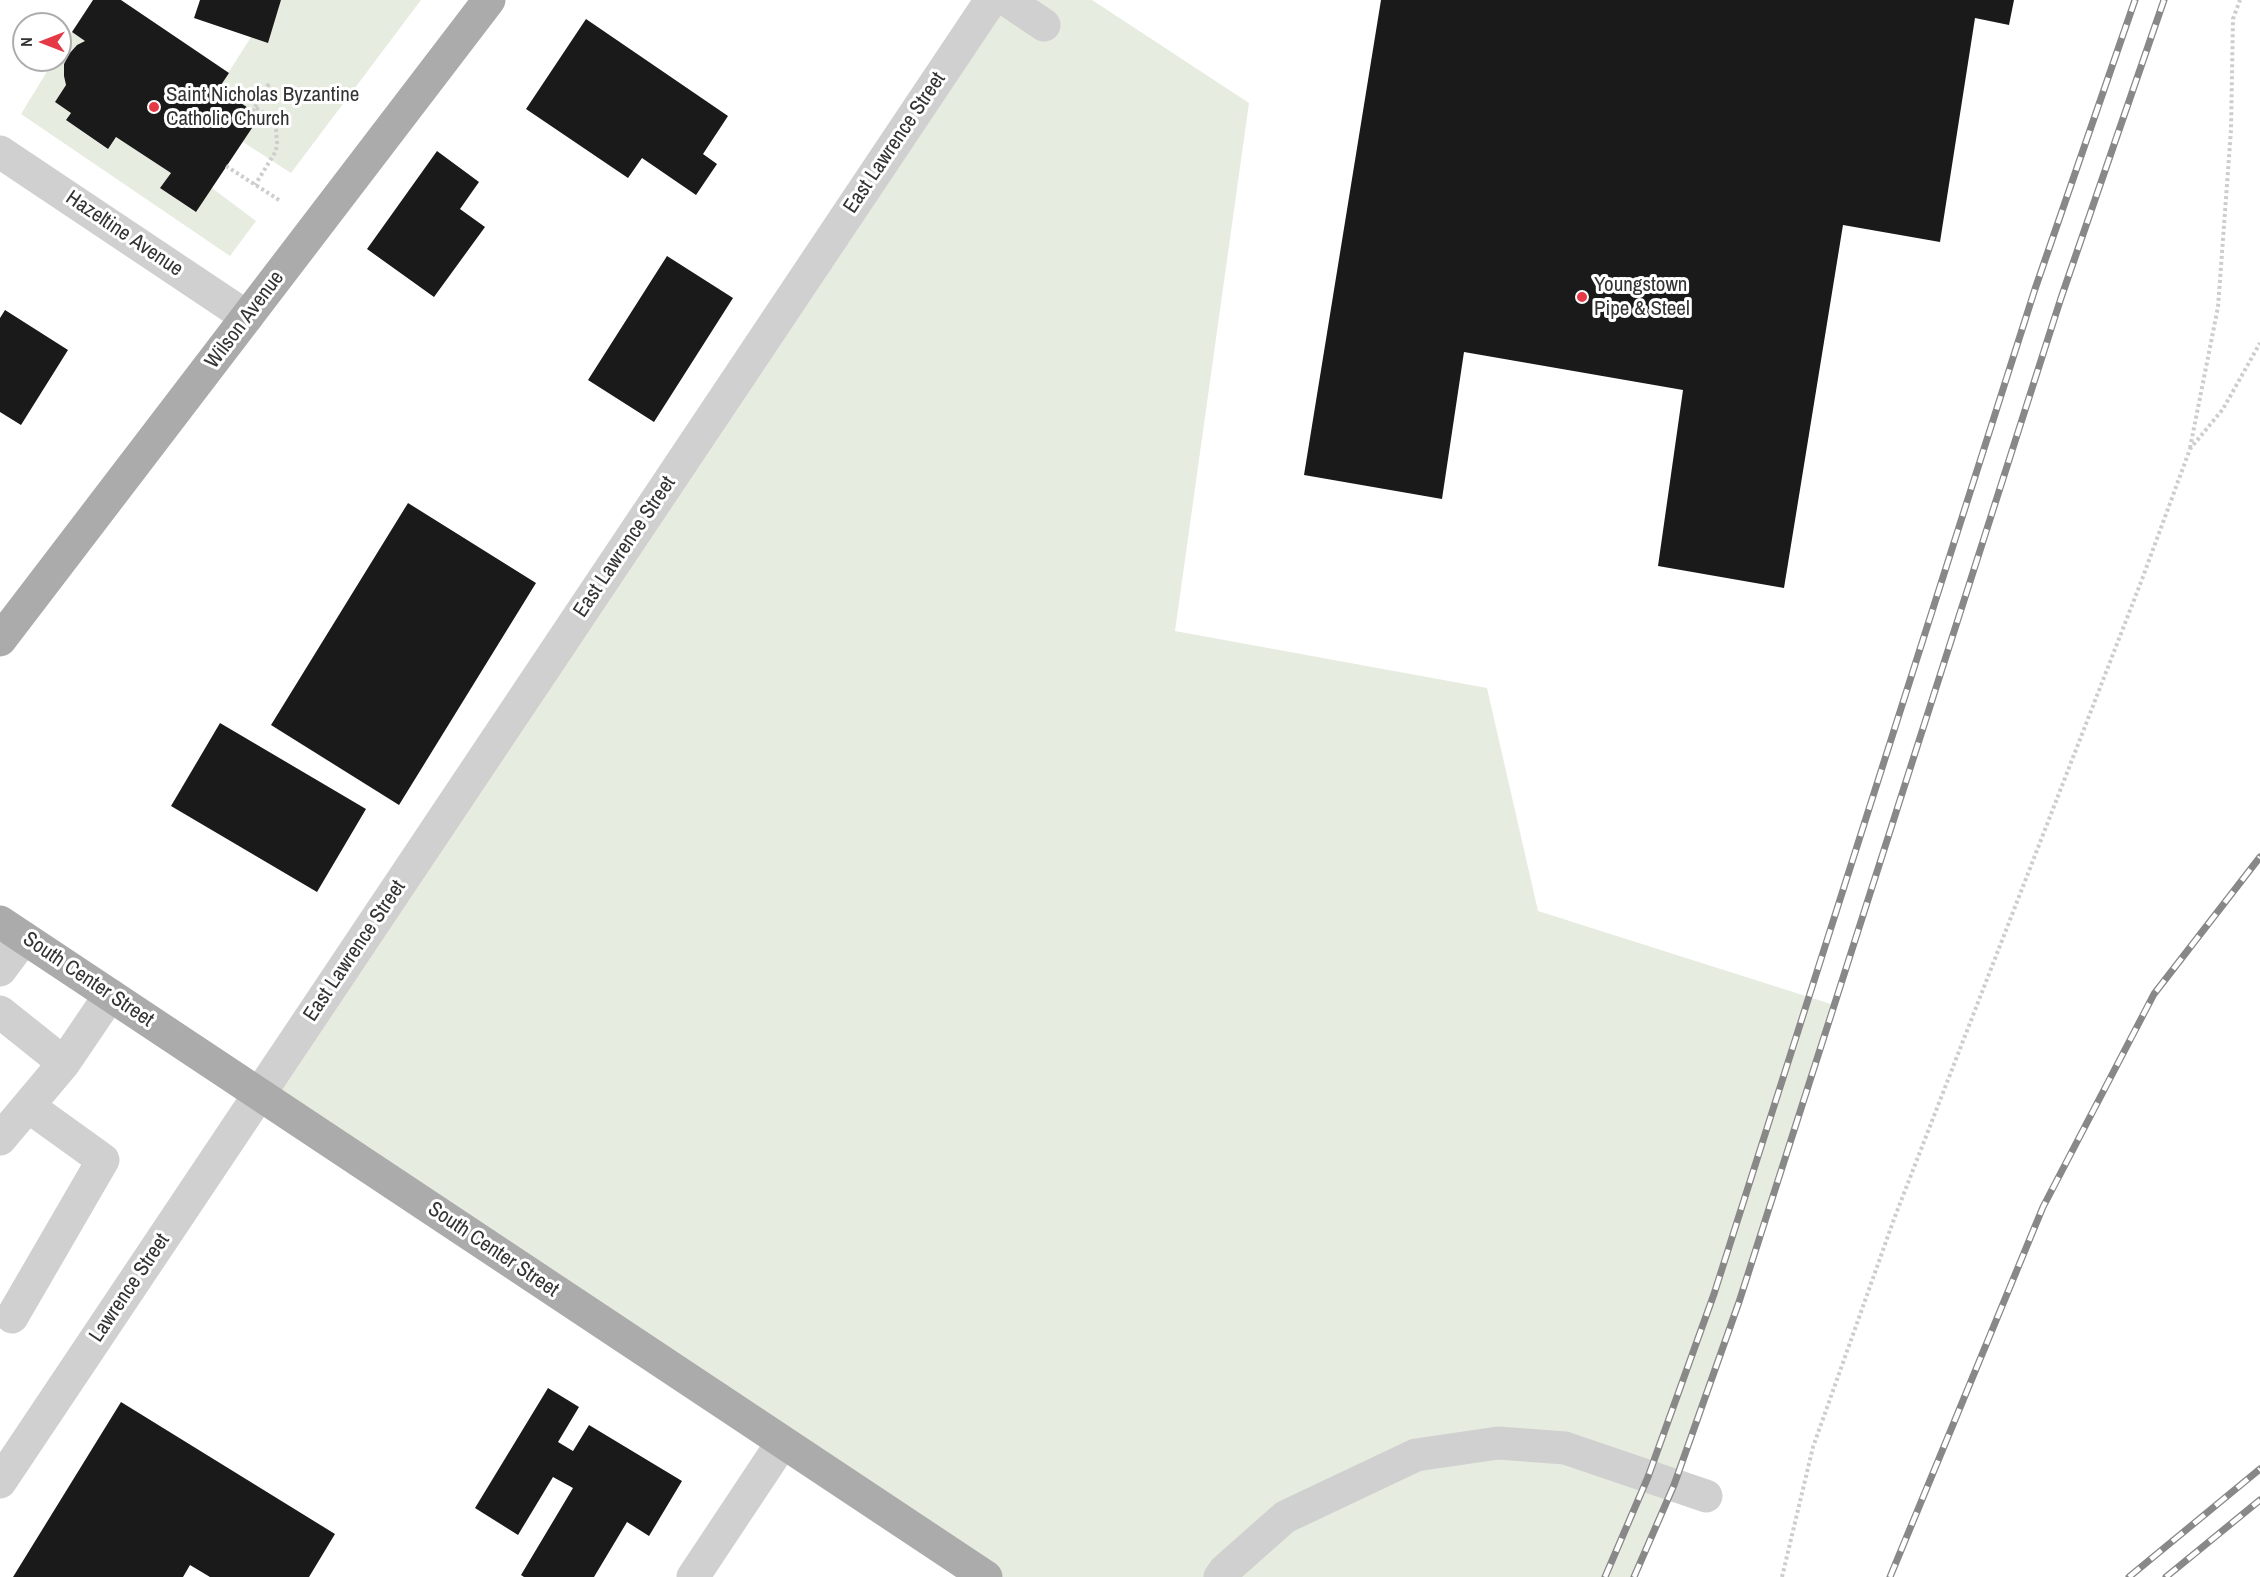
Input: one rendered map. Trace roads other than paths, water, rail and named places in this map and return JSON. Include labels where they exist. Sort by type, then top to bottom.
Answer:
[{"type":"main road","name":"Wilson Avenue","points":[[0,640],[489,0]]},
{"type":"main road","name":"South Center Street","points":[[12,930],[986,1577]]},
{"type":"street","name":"East Lawrence Street","points":[[259,1094],[991,0]]},
{"type":"street","points":[[1007,0],[1044,25]]},
{"type":"street","name":"Hazeltine Avenue","points":[[0,152],[247,317]]},
{"type":"street","points":[[0,970],[12,930]]},
{"type":"street","points":[[0,1139],[64,1063],[110,995]]},
{"type":"street","points":[[2,1019],[64,1063]]},
{"type":"street","name":"Lawrence Street","points":[[0,1482],[259,1094]]},
{"type":"street","points":[[12,1317],[103,1160],[28,1106]]},
{"type":"street","points":[[693,1577],[782,1443]]},
{"type":"street","points":[[1220,1577],[1285,1517],[1416,1455],[1498,1443],[1565,1448],[1706,1496]]},
{"type":"railway","points":[[1605,1577],[1648,1477],[1714,1294],[2035,289],[2135,0]]},
{"type":"railway","points":[[1634,1577],[1674,1485],[1739,1302],[2061,298],[2164,0]]},
{"type":"railway","points":[[1890,1577],[2043,1207],[2154,994],[2260,857]]},
{"type":"railway","points":[[2129,1577],[2260,1469]]},
{"type":"railway","points":[[2166,1577],[2260,1500]]},
{"type":"place","name":"Saint Nicholas Byzantine Catholic Church","points":[[154,107]]},
{"type":"place","name":"Youngstown Pipe & Steel","points":[[1582,297]]}]
